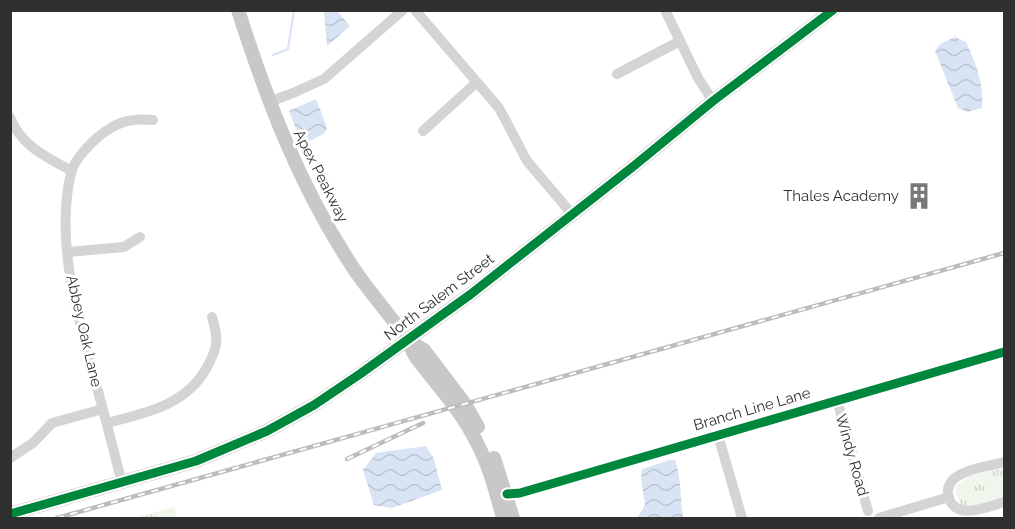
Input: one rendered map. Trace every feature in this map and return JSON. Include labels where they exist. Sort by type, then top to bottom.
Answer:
[{"type":"main road","name":"Apex Peakway","points":[[238,10],[269,102],[300,177],[352,267],[407,339],[416,357],[455,407],[476,441],[488,468],[502,519]]},
{"type":"main road","name":"North Salem Street","points":[[10,514],[196,461],[267,431],[314,405],[471,294],[713,101],[833,10]]},
{"type":"main road","name":"Apex Peakway","points":[[407,339],[424,350],[465,404],[487,442],[507,494],[513,519]]},
{"type":"street","points":[[269,102],[324,79],[403,10]]},
{"type":"street","points":[[415,10],[499,108],[527,161],[572,214]]},
{"type":"street","points":[[666,10],[680,42],[713,101]]},
{"type":"street","points":[[617,74],[680,42]]},
{"type":"street","points":[[423,131],[477,82]]},
{"type":"street","points":[[10,117],[19,133],[34,150],[72,171]]},
{"type":"street","name":"Abbey Oak Lane","points":[[122,483],[73,294],[68,252],[67,213],[72,171],[88,146],[110,129],[134,119],[153,120]]},
{"type":"street","points":[[68,252],[124,247],[140,237]]},
{"type":"street","points":[[107,423],[162,407],[195,385],[213,358],[217,344],[218,336],[212,317]]},
{"type":"street","name":"Branch Line Lane","points":[[507,494],[520,493],[837,400],[1004,354]]},
{"type":"street","name":"Windy Road","points":[[837,400],[865,515]]},
{"type":"street","points":[[10,458],[33,443],[52,423],[103,409]]},
{"type":"street","points":[[718,435],[742,519]]},
{"type":"street","points":[[1005,462],[956,477],[948,490],[953,505],[961,511],[971,512],[1005,502]]},
{"type":"street","points":[[865,515],[876,513],[879,518],[949,497]]},
{"type":"green space","points":[[1004,467],[1004,498],[974,507],[961,506],[955,486],[970,476]]},
{"type":"green space","points":[[174,507],[177,518],[134,518]]},
{"type":"water","points":[[324,11],[337,11],[350,26],[327,46]]},
{"type":"water","points":[[955,37],[966,42],[980,82],[982,108],[968,112],[958,108],[935,51],[940,44]]},
{"type":"water","points":[[316,99],[327,128],[325,133],[306,143],[301,142],[289,111]]},
{"type":"water","points":[[426,446],[434,459],[442,490],[392,508],[374,505],[363,470],[376,453]]},
{"type":"water","points":[[675,460],[677,467],[683,518],[637,518],[645,505],[641,479],[642,469]]},
{"type":"waterway","points":[[273,55],[288,49],[294,10]]},
{"type":"railway","points":[[57,518],[1004,253]]},
{"type":"railway","points":[[347,459],[423,423]]},
{"type":"cycle path","points":[[10,514],[196,461],[267,431],[314,405],[471,294],[713,101],[833,10]]},
{"type":"cycle path","points":[[507,494],[520,493],[1004,352]]},
{"type":"place","name":"Thales Academy","points":[[919,196]]}]
